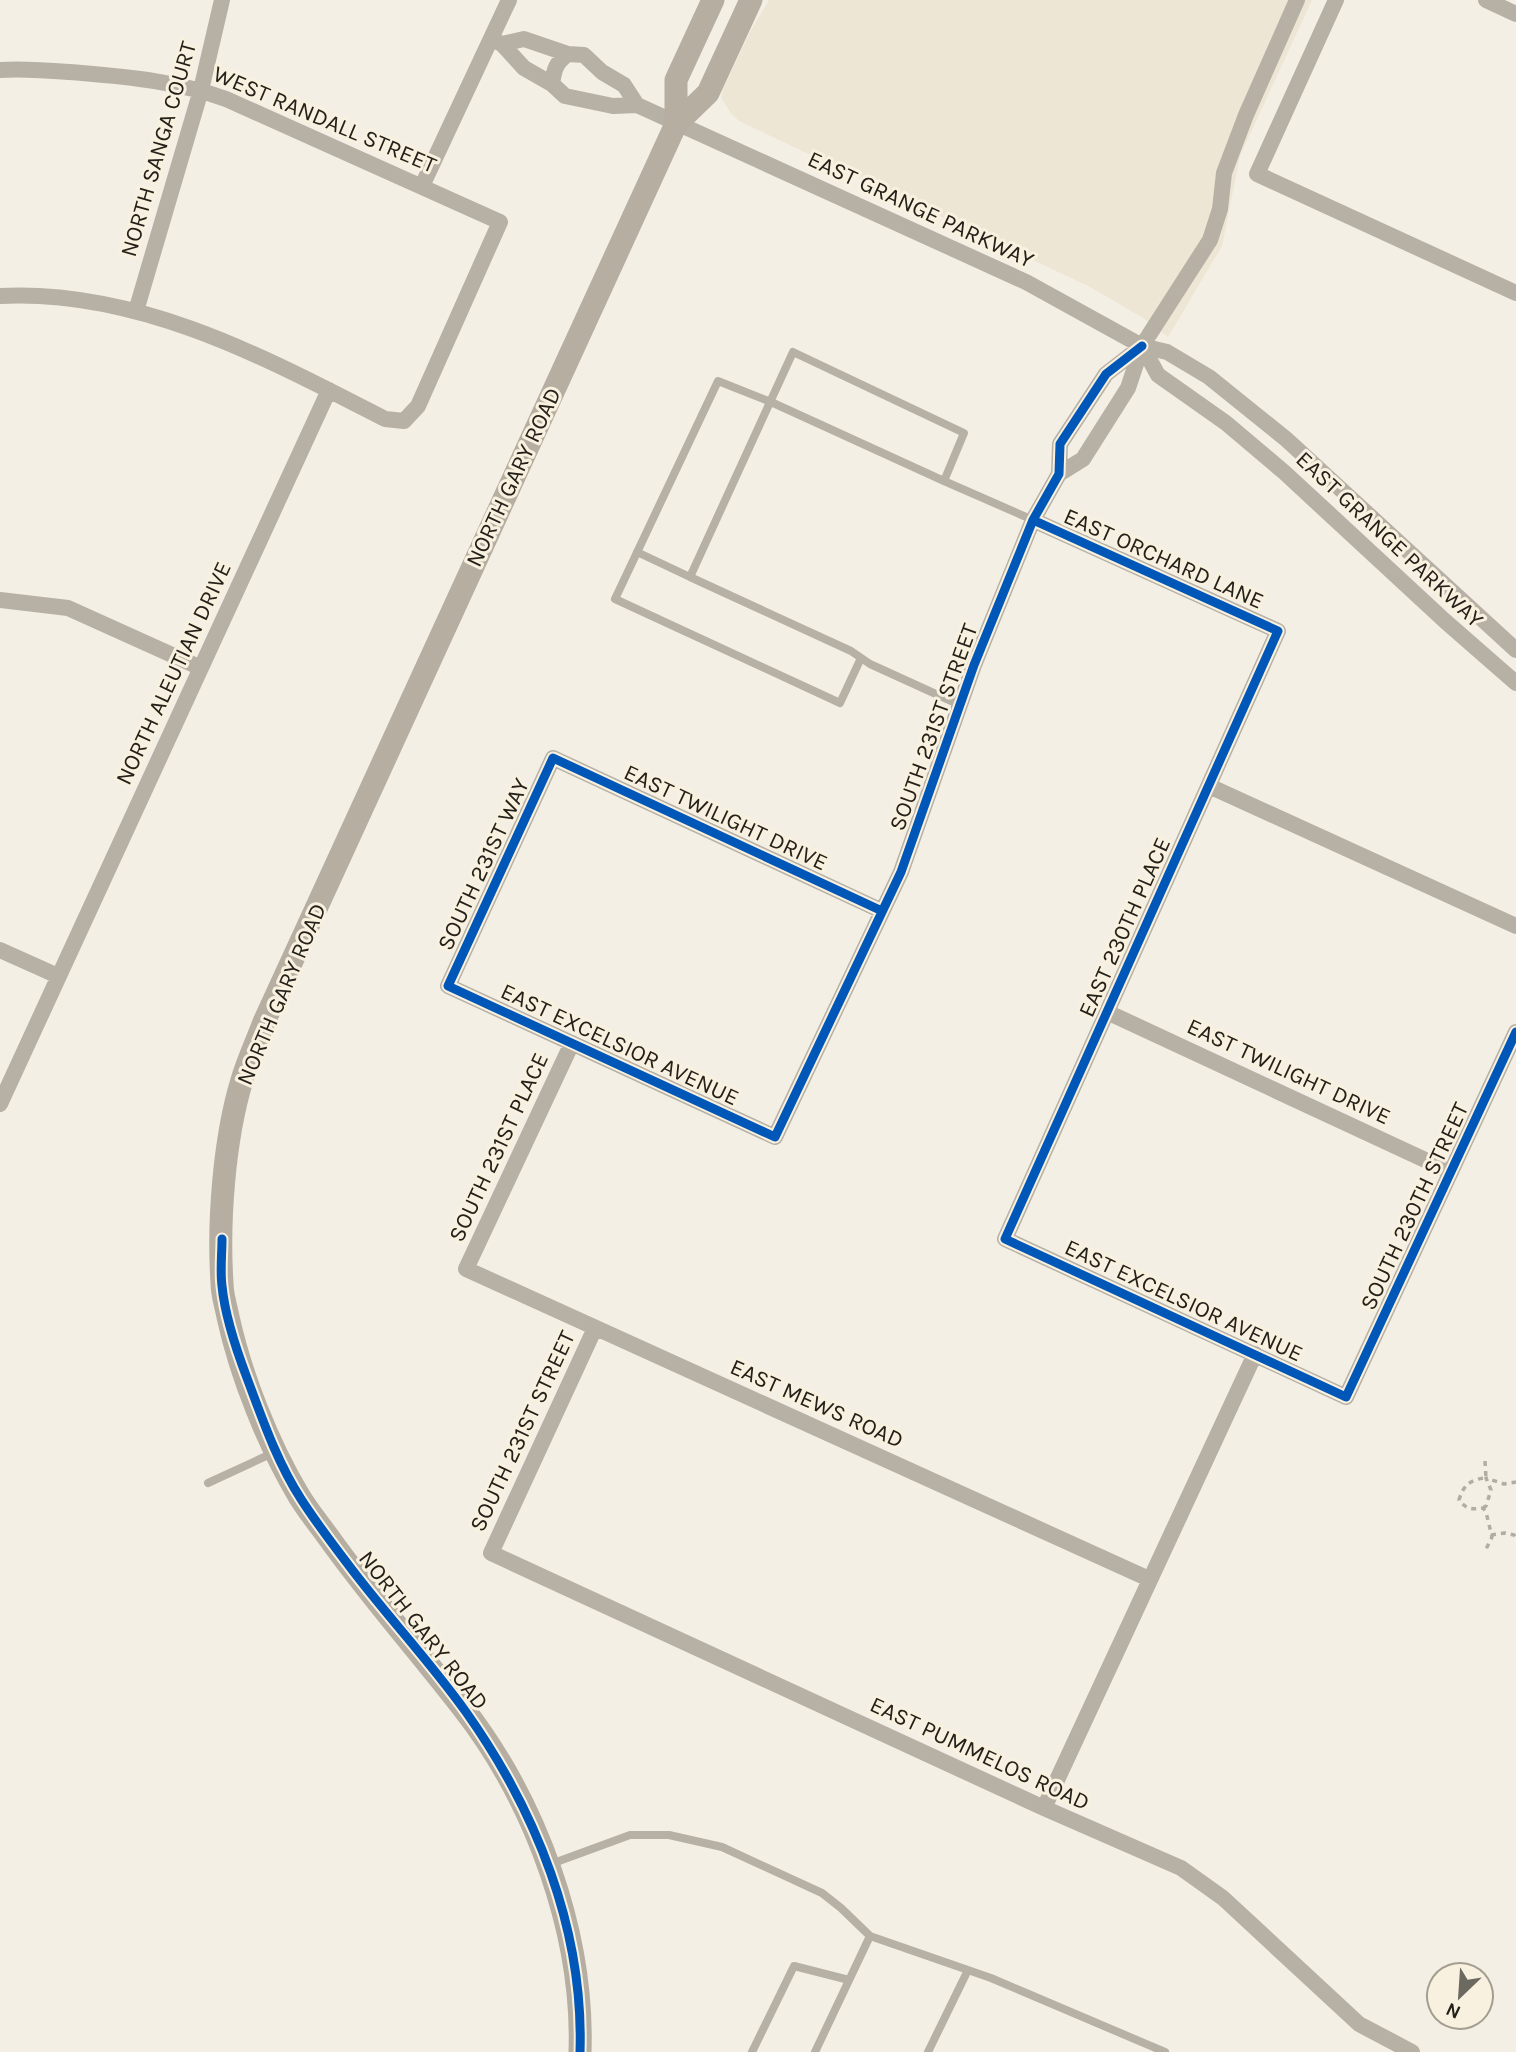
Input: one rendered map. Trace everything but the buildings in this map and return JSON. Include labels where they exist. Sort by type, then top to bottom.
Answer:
[{"type":"main road","name":"NORTH GARY ROAD","points":[[676,124],[676,80],[713,0]]},
{"type":"main road","name":"NORTH GARY ROAD","points":[[580,2052],[579,1993],[572,1950],[562,1905],[530,1821],[499,1762],[472,1721],[347,1564],[299,1497],[265,1427],[234,1345],[222,1286],[226,1153],[242,1080],[264,1021],[676,124],[708,93],[751,0]]},
{"type":"street","name":"NORTH SANGA COURT","points":[[136,311],[201,90],[222,0]]},
{"type":"street","points":[[422,186],[496,42],[509,0]]},
{"type":"street","name":"SOUTH 231ST STREET","points":[[1059,474],[1083,459],[1128,388],[1142,346],[1210,240],[1220,209],[1224,173],[1246,115],[1297,0]]},
{"type":"street","points":[[1336,0],[1257,174],[1516,293]]},
{"type":"street","points":[[1486,0],[1516,14]]},
{"type":"street","points":[[524,39],[568,54],[584,55],[602,72],[624,85],[636,105],[613,106],[565,96],[552,84],[524,68],[496,42],[524,39]]},
{"type":"street","points":[[552,84],[554,70],[560,59],[568,54]]},
{"type":"street","name":"WEST RANDALL STREET","points":[[0,70],[107,75],[162,81],[201,90],[500,222],[418,407],[404,421],[386,419],[329,390]]},
{"type":"street","name":"EAST GRANGE PARKWAY","points":[[636,105],[1027,282],[1142,346],[1167,352],[1209,377],[1276,431],[1516,649]]},
{"type":"street","points":[[0,296],[24,295],[77,300],[136,311],[191,327],[329,390]]},
{"type":"street","name":"EAST GRANGE PARKWAY","points":[[1142,346],[1158,376],[1226,423],[1284,472],[1516,683]]},
{"type":"street","name":"SOUTH 231ST STREET","points":[[775,1137],[901,872],[960,705],[1033,520],[1059,474],[1060,444],[1105,374],[1142,346]]},
{"type":"street","name":"NORTH ALEUTIAN DRIVE","points":[[0,1104],[329,390]]},
{"type":"street","name":"EAST ORCHARD LANE","points":[[1033,520],[1278,631]]},
{"type":"street","points":[[0,600],[68,608],[201,668]]},
{"type":"street","name":"EAST 230TH PLACE","points":[[1005,1239],[1278,631]]},
{"type":"street","name":"EAST TWILIGHT DRIVE","points":[[553,758],[882,911]]},
{"type":"street","name":"SOUTH 231ST WAY","points":[[448,986],[553,758]]},
{"type":"street","points":[[1209,786],[1516,926]]},
{"type":"street","points":[[0,950],[58,975]]},
{"type":"street","name":"EAST EXCELSIOR AVENUE","points":[[448,986],[775,1137]]},
{"type":"street","name":"EAST TWILIGHT DRIVE","points":[[1107,1012],[1451,1172]]},
{"type":"street","name":"SOUTH 230TH STREET","points":[[1346,1397],[1516,1032]]},
{"type":"street","name":"SOUTH 231ST PLACE","points":[[466,1269],[572,1043]]},
{"type":"street","name":"EAST EXCELSIOR AVENUE","points":[[1005,1239],[1346,1397]]},
{"type":"street","name":"EAST MEWS ROAD","points":[[466,1269],[1149,1579]]},
{"type":"street","name":"SOUTH 231ST STREET","points":[[491,1553],[595,1328]]},
{"type":"street","points":[[1044,1808],[1255,1354]]},
{"type":"street","name":"EAST PUMMELOS ROAD","points":[[491,1553],[1044,1808],[1181,1868],[1223,1898],[1359,2024],[1412,2052]]},
{"type":"lane","points":[[690,577],[793,352],[964,433],[944,481]]},
{"type":"lane","points":[[860,658],[840,703],[615,598],[718,381],[771,402],[1033,520]]},
{"type":"lane","points":[[637,552],[960,705]]},
{"type":"lane","points":[[208,1483],[277,1451]]},
{"type":"lane","points":[[548,1865],[630,1835],[669,1835],[722,1847],[822,1893],[870,1936],[968,1970],[1165,2052]]},
{"type":"lane","points":[[816,2052],[870,1936]]},
{"type":"lane","points":[[752,2052],[794,1966],[849,1980]]},
{"type":"lane","points":[[928,2052],[968,1970]]},
{"type":"path","points":[[1485,1461],[1486,1478],[1492,1490],[1486,1506],[1474,1510],[1466,1508],[1458,1500],[1462,1489],[1472,1480],[1486,1478],[1504,1484],[1516,1482]]},
{"type":"path","points":[[1483,1508],[1491,1535],[1486,1549]]},
{"type":"path","points":[[1491,1535],[1505,1533],[1514,1535],[1516,1539]]},
{"type":"shaded area","points":[[769,0],[1312,0],[1240,156],[1222,246],[1168,337],[1143,318],[1090,287],[739,121],[721,97],[750,32]]},
{"type":"cycle path","points":[[882,911],[553,758],[448,986],[775,1137],[901,872],[974,665],[1033,520],[1059,474],[1060,444],[1106,374],[1142,346]]},
{"type":"cycle path","points":[[1033,520],[1278,631],[1005,1239],[1346,1397],[1516,1032]]},
{"type":"cycle path","points":[[222,1239],[221,1280],[228,1321],[258,1409],[292,1485],[335,1547],[466,1712],[514,1790],[534,1831],[551,1873],[574,1961],[580,2052]]}]
